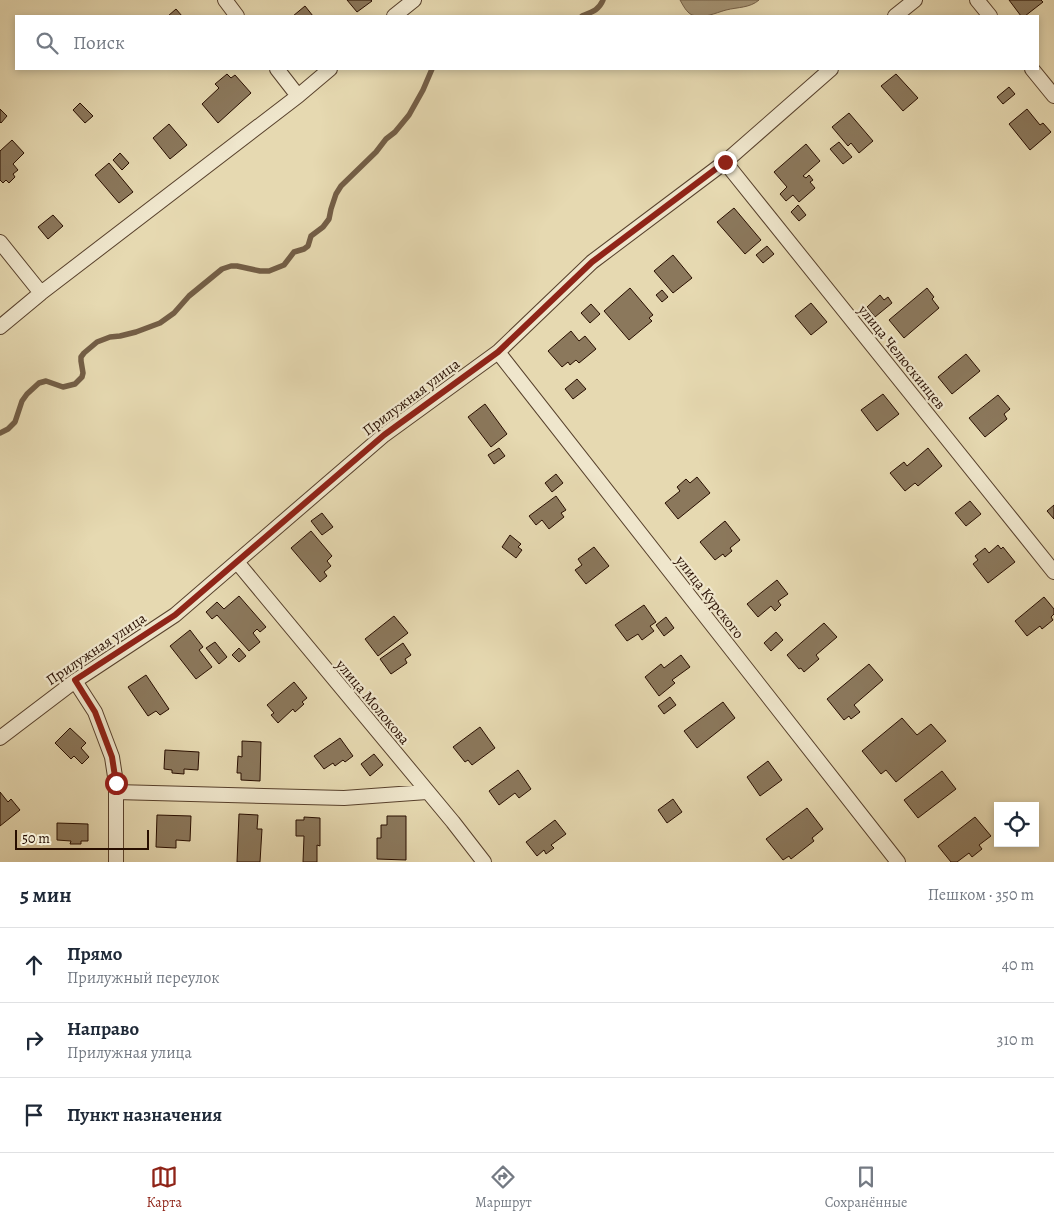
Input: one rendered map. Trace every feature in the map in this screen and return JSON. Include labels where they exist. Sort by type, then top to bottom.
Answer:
[{"type":"street","points":[[225,0],[236,15]]},
{"type":"street","points":[[395,15],[414,0]]},
{"type":"street","points":[[896,15],[915,0]]},
{"type":"street","points":[[977,0],[989,15]]},
{"type":"street","points":[[278,70],[298,96]]},
{"type":"street","points":[[0,327],[41,293],[298,96],[329,70]]},
{"type":"street","name":"Прилужная улица","points":[[0,738],[75,680],[175,615],[384,435],[498,352],[592,262],[725,162],[830,70]]},
{"type":"street","points":[[1033,70],[1054,96]]},
{"type":"street","name":"улица Челюскинцев","points":[[725,162],[1054,572]]},
{"type":"street","points":[[0,242],[41,293]]},
{"type":"street","name":"улица Курского","points":[[498,352],[898,862]]},
{"type":"street","name":"улица Молокова","points":[[237,562],[484,862]]},
{"type":"street","points":[[75,680],[95,712],[112,757],[116,783],[116,862]]},
{"type":"street","points":[[116,792],[344,798],[427,792]]},
{"type":"shaded area","points":[[680,0],[759,0],[748,6],[709,15],[692,15]]},
{"type":"building","points":[[347,0],[371,0],[372,1],[357,12]]},
{"type":"building","points":[[1009,0],[1041,0],[1043,2],[1026,15],[1020,15]]},
{"type":"building","points":[[305,6],[312,15],[294,15]]},
{"type":"building","points":[[176,9],[181,15],[169,15]]},
{"type":"building","points":[[227,74],[231,78],[235,75],[251,93],[218,123],[202,104],[219,88],[215,84]]},
{"type":"building","points":[[896,74],[918,98],[903,111],[881,86]]},
{"type":"building","points":[[1009,87],[1015,94],[1003,104],[997,97]]},
{"type":"building","points":[[80,103],[93,116],[85,123],[73,110]]},
{"type":"building","points":[[0,109],[7,116],[1,123],[0,122]]},
{"type":"building","points":[[1027,109],[1040,125],[1043,123],[1051,132],[1030,150],[1009,124]]},
{"type":"building","points":[[849,113],[873,141],[859,153],[851,143],[848,146],[832,127]]},
{"type":"building","points":[[169,124],[187,145],[170,159],[153,138]]},
{"type":"building","points":[[12,140],[24,153],[13,164],[18,170],[13,174],[15,177],[9,183],[6,180],[3,183],[0,180],[0,151]]},
{"type":"building","points":[[839,142],[852,157],[843,164],[830,149]]},
{"type":"building","points":[[806,144],[820,161],[803,176],[806,178],[809,175],[813,180],[810,182],[815,188],[799,202],[793,195],[786,201],[780,194],[787,187],[774,172]]},
{"type":"building","points":[[120,153],[129,163],[122,170],[113,160]]},
{"type":"building","points":[[109,163],[133,192],[119,203],[95,175]]},
{"type":"building","points":[[798,205],[806,215],[799,221],[791,212]]},
{"type":"building","points":[[734,208],[761,240],[745,254],[717,222]]},
{"type":"building","points":[[53,215],[63,226],[48,239],[38,227]]},
{"type":"building","points":[[767,246],[774,254],[763,263],[756,255]]},
{"type":"building","points":[[673,255],[692,278],[673,293],[654,271]]},
{"type":"building","points":[[630,288],[653,315],[649,318],[652,321],[629,340],[604,311]]},
{"type":"building","points":[[927,288],[939,308],[904,338],[889,320]]},
{"type":"building","points":[[662,290],[668,297],[662,302],[656,295]]},
{"type":"building","points":[[880,295],[884,300],[888,297],[892,303],[875,317],[867,307]]},
{"type":"building","points":[[811,303],[827,322],[811,335],[795,316]]},
{"type":"building","points":[[591,304],[600,314],[590,323],[581,313]]},
{"type":"building","points":[[571,331],[579,341],[585,336],[596,349],[579,363],[576,360],[570,365],[568,362],[562,367],[548,351]]},
{"type":"building","points":[[966,354],[980,371],[952,394],[938,377]]},
{"type":"building","points":[[577,379],[586,389],[573,399],[565,389]]},
{"type":"building","points":[[883,394],[899,414],[877,431],[861,410]]},
{"type":"building","points":[[998,395],[1010,409],[1004,414],[1007,419],[985,437],[969,418]]},
{"type":"building","points":[[485,404],[507,434],[491,447],[468,417]]},
{"type":"building","points":[[499,448],[505,456],[494,464],[488,455]]},
{"type":"building","points":[[928,448],[942,466],[918,486],[915,483],[905,491],[890,473],[904,462],[907,466]]},
{"type":"building","points":[[556,474],[563,483],[552,492],[545,483]]},
{"type":"building","points":[[697,477],[710,493],[678,519],[665,503],[680,491],[677,487],[686,479],[690,483]]},
{"type":"building","points":[[556,496],[566,510],[561,513],[564,517],[549,529],[542,520],[536,525],[529,516]]},
{"type":"building","points":[[970,501],[981,514],[966,526],[955,513]]},
{"type":"building","points":[[1054,505],[1054,519],[1047,511]]},
{"type":"building","points":[[322,513],[333,527],[322,535],[311,521]]},
{"type":"building","points":[[725,521],[740,540],[730,548],[732,551],[725,557],[723,554],[715,560],[700,542]]},
{"type":"building","points":[[311,531],[332,556],[327,561],[331,566],[324,572],[327,576],[320,582],[291,548]]},
{"type":"building","points":[[510,535],[521,544],[518,547],[522,550],[516,558],[502,547]]},
{"type":"building","points":[[998,545],[1001,549],[1003,547],[1015,562],[988,583],[973,564],[978,560],[975,556],[985,548],[989,553]]},
{"type":"building","points":[[594,547],[609,566],[586,584],[575,570],[582,565],[578,559]]},
{"type":"building","points":[[777,580],[788,594],[778,601],[781,605],[775,611],[771,606],[758,617],[747,604]]},
{"type":"building","points":[[239,596],[266,627],[260,632],[257,629],[253,633],[260,642],[249,651],[217,615],[212,619],[206,612],[217,602],[224,609]]},
{"type":"building","points":[[1044,597],[1054,609],[1054,614],[1051,617],[1053,620],[1042,629],[1040,626],[1027,636],[1015,621]]},
{"type":"building","points":[[644,605],[656,622],[650,626],[654,631],[642,640],[638,634],[627,641],[615,625]]},
{"type":"building","points":[[394,616],[408,633],[378,656],[365,639]]},
{"type":"building","points":[[666,617],[674,628],[664,636],[656,625]]},
{"type":"building","points":[[824,623],[837,637],[816,655],[819,659],[804,672],[787,655]]},
{"type":"building","points":[[190,630],[203,647],[199,650],[212,667],[196,679],[170,646]]},
{"type":"building","points":[[776,632],[783,640],[771,651],[764,643]]},
{"type":"building","points":[[215,642],[227,657],[219,664],[206,648]]},
{"type":"building","points":[[403,643],[411,655],[405,659],[407,663],[391,674],[380,659]]},
{"type":"building","points":[[239,648],[246,656],[239,662],[232,655]]},
{"type":"building","points":[[681,655],[690,667],[672,680],[675,683],[659,696],[645,677],[661,664],[664,668]]},
{"type":"building","points":[[869,664],[883,680],[854,705],[860,712],[851,719],[849,716],[844,720],[827,699]]},
{"type":"building","points":[[146,675],[169,709],[160,715],[156,711],[148,716],[128,687]]},
{"type":"building","points":[[294,682],[307,698],[302,702],[304,704],[295,712],[293,709],[278,723],[271,715],[274,713],[267,705]]},
{"type":"building","points":[[670,697],[676,705],[664,714],[658,706]]},
{"type":"building","points":[[723,702],[735,718],[697,748],[684,731]]},
{"type":"building","points":[[902,718],[917,735],[931,724],[946,741],[896,782],[886,770],[881,774],[862,751]]},
{"type":"building","points":[[480,727],[495,748],[472,765],[468,760],[465,762],[453,747]]},
{"type":"building","points":[[70,728],[86,743],[81,748],[89,757],[82,764],[74,756],[71,759],[55,743]]},
{"type":"building","points":[[340,738],[353,756],[345,762],[343,760],[335,766],[333,763],[324,769],[314,756]]},
{"type":"building","points":[[242,741],[261,742],[260,781],[241,780],[241,773],[237,773],[238,756],[242,757]]},
{"type":"building","points":[[165,750],[199,752],[198,770],[184,769],[184,774],[172,773],[172,770],[164,769]]},
{"type":"building","points":[[374,754],[383,765],[370,776],[361,764]]},
{"type":"building","points":[[768,761],[782,780],[760,796],[747,777]]},
{"type":"building","points":[[518,770],[531,789],[519,798],[515,793],[499,805],[489,791]]},
{"type":"building","points":[[942,771],[956,789],[918,818],[904,800]]},
{"type":"building","points":[[0,792],[8,802],[11,799],[20,810],[0,826]]},
{"type":"building","points":[[673,799],[682,812],[667,823],[658,810]]},
{"type":"building","points":[[807,808],[823,829],[812,838],[814,841],[791,859],[789,856],[783,860],[766,839]]},
{"type":"building","points":[[239,814],[258,815],[257,829],[262,829],[260,862],[237,862]]},
{"type":"building","points":[[157,815],[191,816],[190,841],[176,840],[176,848],[156,847]]},
{"type":"building","points":[[387,816],[406,816],[406,860],[377,859],[377,838],[381,838],[381,825],[387,825]]},
{"type":"building","points":[[304,817],[320,818],[320,846],[317,845],[317,862],[303,862],[304,836],[296,836],[296,820],[304,820]]},
{"type":"building","points":[[975,817],[991,836],[979,845],[982,849],[972,857],[969,853],[957,862],[951,862],[938,846]]},
{"type":"building","points":[[555,820],[566,834],[551,845],[554,848],[546,854],[544,850],[537,856],[526,842]]},
{"type":"building","points":[[57,823],[88,824],[88,841],[81,841],[81,844],[70,844],[71,841],[57,840]]},
{"type":"waterway","points":[[584,15],[597,8],[603,0]]},
{"type":"waterway","points":[[0,433],[8,429],[15,422],[22,401],[39,383],[46,381],[63,387],[75,384],[82,377],[83,373],[81,357],[97,342],[110,337],[136,332],[160,323],[174,313],[189,296],[222,269],[237,266],[269,271],[284,265],[294,252],[308,246],[311,236],[323,227],[329,219],[336,194],[341,186],[376,152],[409,115],[432,70]]},
{"type":"route","points":[[116,783],[112,757],[95,712],[75,680],[175,615],[384,435],[498,352],[592,262],[725,162]]}]
